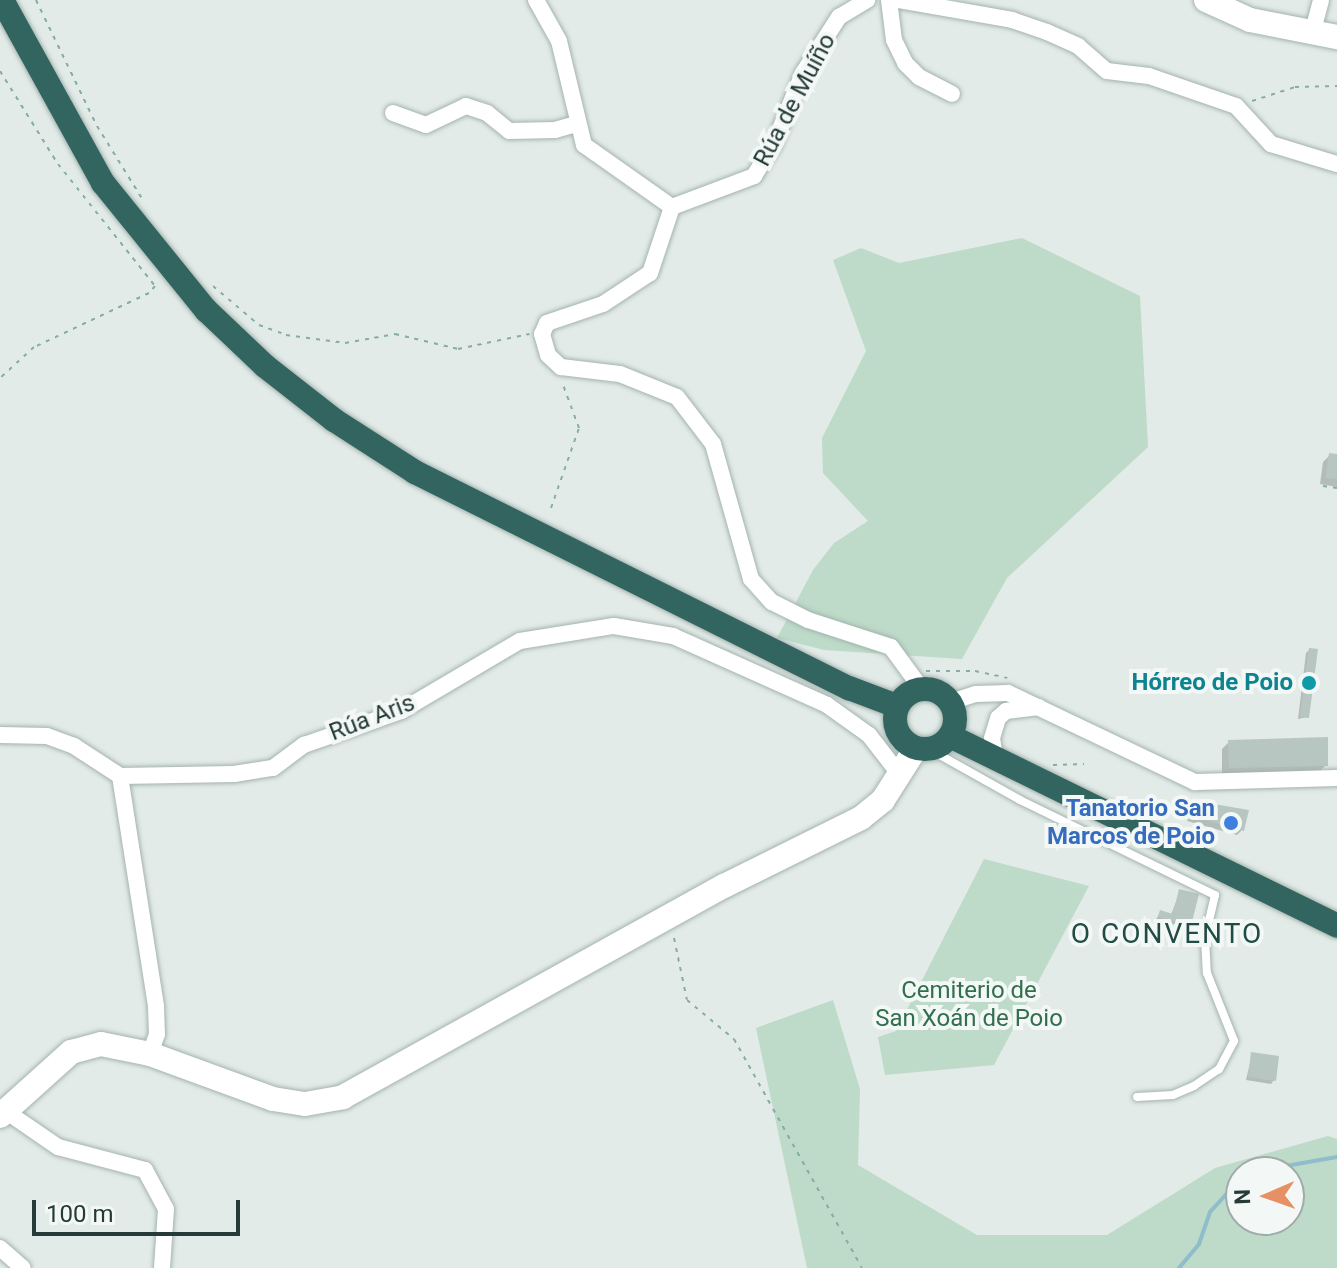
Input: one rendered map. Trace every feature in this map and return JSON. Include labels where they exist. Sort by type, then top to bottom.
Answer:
[{"type":"highway","points":[[2,0],[103,183],[206,310],[265,366],[334,420],[415,472],[849,688],[897,706]]},
{"type":"highway","points":[[921,688],[938,691],[951,702],[956,719],[950,736],[922,748],[899,735],[897,706],[921,688]]},
{"type":"highway","points":[[950,736],[1337,926]]},
{"type":"street","points":[[536,0],[559,41],[576,124],[584,145],[672,207],[650,273],[603,304],[547,323],[542,334],[548,355],[561,367],[620,374],[677,397],[713,444],[751,579],[772,602],[808,620],[891,647],[921,688]]},
{"type":"street","name":"Rúa de Muíño","points":[[672,207],[754,176],[774,144],[803,73],[839,17],[867,0]]},
{"type":"street","points":[[889,0],[894,40],[905,63],[919,77],[952,94]]},
{"type":"street","points":[[899,0],[1012,20],[1078,46],[1107,71],[1149,76],[1236,106],[1271,144],[1337,164]]},
{"type":"street","points":[[1206,0],[1250,20],[1337,37]]},
{"type":"street","points":[[1312,34],[1321,0]]},
{"type":"street","points":[[393,113],[426,125],[466,106],[487,113],[509,131],[555,130],[576,124]]},
{"type":"street","name":"Rúa Aris","points":[[120,776],[234,774],[273,768],[304,745],[401,711],[520,641],[614,626],[673,636],[827,705],[869,735],[900,775]]},
{"type":"street","points":[[951,702],[990,692],[1040,706],[1183,780],[1337,778]]},
{"type":"street","points":[[995,759],[992,738],[998,718],[1006,711],[1040,706]]},
{"type":"street","points":[[0,735],[47,736],[74,746],[120,776],[156,1007],[157,1034],[150,1054]]},
{"type":"street","points":[[162,1268],[166,1209],[145,1170],[58,1147],[4,1114],[57,1062],[84,1046],[120,1045],[273,1099],[305,1104],[343,1097],[669,916],[861,818],[883,800],[922,748]]},
{"type":"street","points":[[0,1248],[23,1268]]},
{"type":"lane","points":[[922,748],[1020,800],[1215,895],[1205,938],[1207,973],[1234,1041],[1219,1069],[1194,1086],[1173,1095],[1137,1097]]},
{"type":"path","points":[[36,0],[97,126],[145,203]]},
{"type":"path","points":[[0,71],[58,164],[155,286],[149,293],[34,347],[0,378]]},
{"type":"path","points":[[1236,106],[1295,87],[1337,86]]},
{"type":"path","points":[[206,279],[259,325],[286,335],[345,343],[395,334],[458,349],[542,334]]},
{"type":"path","points":[[551,508],[579,428],[562,391],[561,367]]},
{"type":"path","points":[[1323,486],[1337,488]]},
{"type":"path","points":[[669,916],[687,1000],[734,1039],[862,1268]]},
{"type":"green space","points":[[1022,238],[1140,296],[1148,447],[1007,578],[962,659],[824,650],[777,638],[813,570],[834,543],[868,521],[823,473],[822,438],[866,351],[833,260],[861,248],[899,263]]},
{"type":"green space","name":"Cemiterio de San Xoán de Poio","points":[[984,859],[1089,886],[994,1065],[885,1075],[878,1037],[896,1031]]},
{"type":"green space","points":[[833,1000],[860,1089],[858,1165],[977,1235],[1107,1235],[1215,1168],[1225,1165],[1225,1236],[1305,1236],[1305,1156],[1257,1156],[1328,1136],[1337,1139],[1337,1268],[807,1268],[756,1028]]},
{"type":"building","points":[[1329,453],[1337,454],[1337,479],[1326,478]]},
{"type":"building","name":"Hórreo de Poio","points":[[1309,648],[1318,649],[1309,718],[1300,717]]},
{"type":"building","points":[[1328,737],[1328,766],[1229,768],[1228,740]]},
{"type":"building","name":"Tanatorio San Marcos de Poio","points":[[1196,801],[1249,810],[1244,831],[1191,816]]},
{"type":"building","points":[[1179,889],[1199,894],[1191,926],[1158,917],[1160,910],[1173,914]]},
{"type":"building","points":[[1251,1052],[1279,1056],[1276,1081],[1248,1077]]},
{"type":"waterway","points":[[1305,1163],[1337,1157]]},
{"type":"waterway","points":[[1179,1268],[1199,1244],[1210,1212],[1225,1196]]},
{"type":"place","name":"Hórreo de Poio","points":[[1309,683]]},
{"type":"place","name":"Tanatorio San Marcos de Poio","points":[[1231,823]]},
{"type":"district","name":"O CONVENTO","points":[[1167,934]]}]
